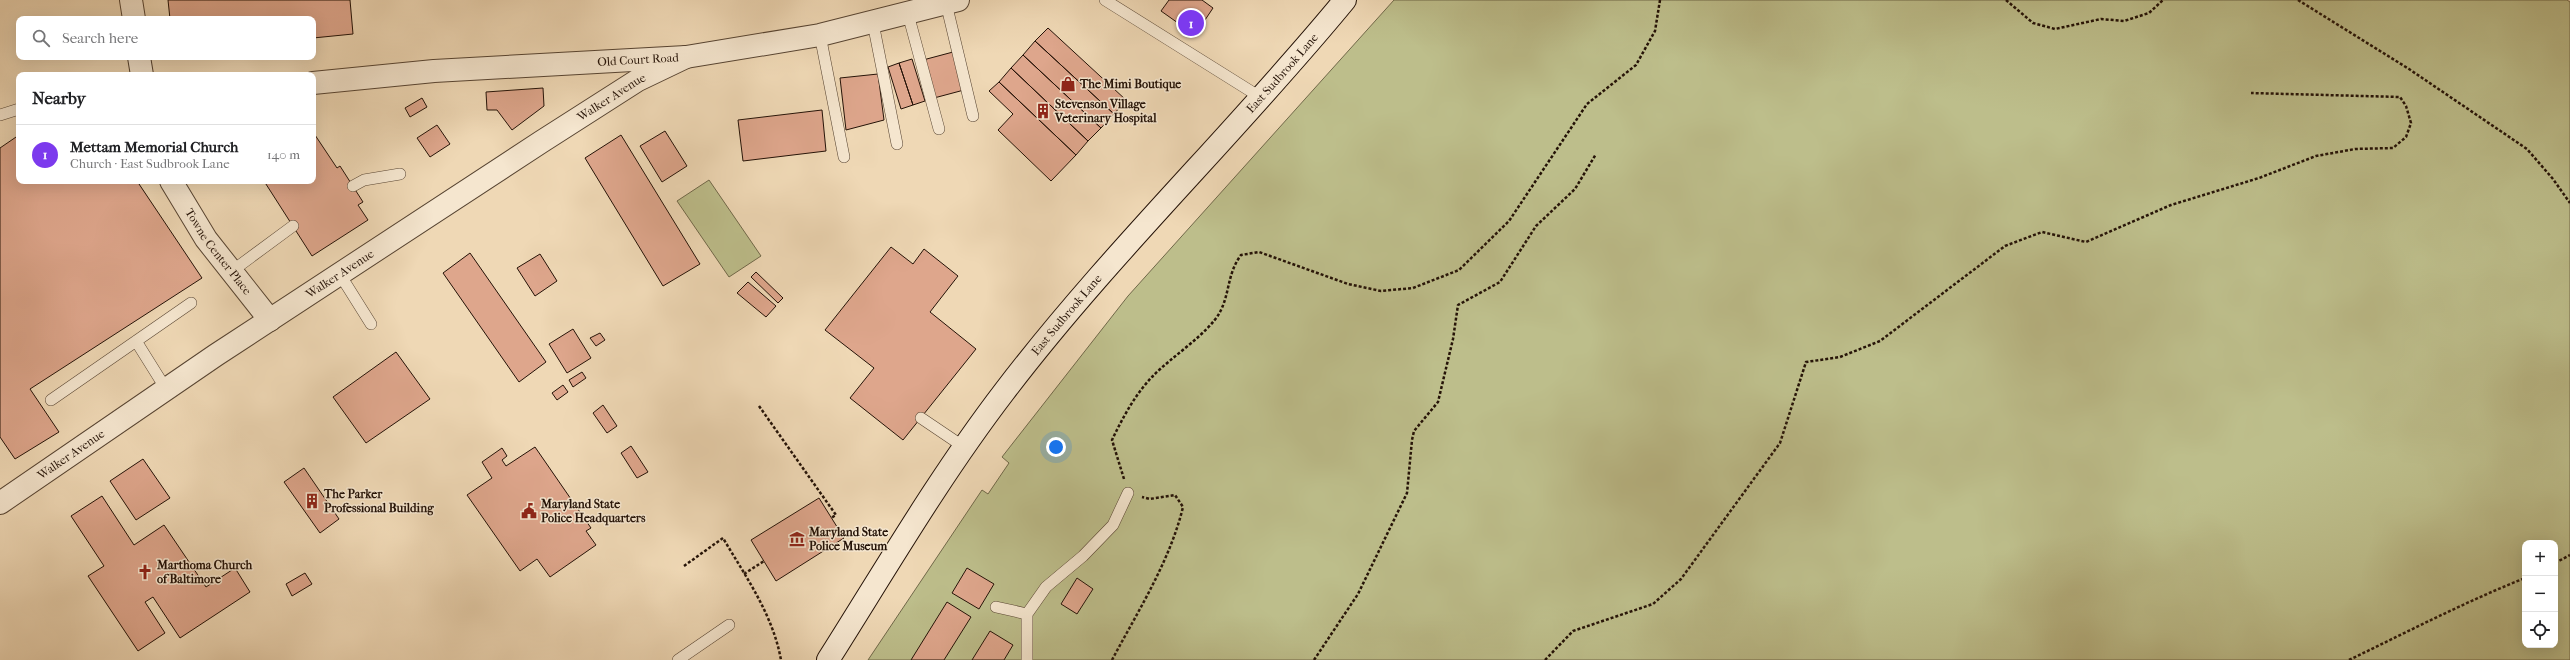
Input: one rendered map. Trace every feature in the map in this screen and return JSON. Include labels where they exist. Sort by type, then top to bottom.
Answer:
[{"type":"street","points":[[131,0],[134,16]]},
{"type":"street","name":"East Sudbrook Lane","points":[[828,660],[964,446],[1003,392],[1082,295],[1260,97],[1292,64],[1345,0]]},
{"type":"street","name":"Old Court Road","points":[[316,83],[434,71],[686,57],[820,35],[873,23],[952,2]]},
{"type":"street","name":"Walker Avenue","points":[[0,503],[166,389],[340,273],[638,80],[686,57]]},
{"type":"street","points":[[140,60],[142,72]]},
{"type":"street","name":"Towne Center Place","points":[[173,184],[206,239],[270,320]]},
{"type":"lane","points":[[1105,0],[1260,97]]},
{"type":"lane","points":[[952,2],[972,116]]},
{"type":"lane","points":[[908,14],[938,129]]},
{"type":"lane","points":[[873,23],[897,144]]},
{"type":"lane","points":[[820,35],[844,157]]},
{"type":"lane","points":[[0,115],[16,110]]},
{"type":"lane","points":[[353,186],[364,180],[400,174]]},
{"type":"lane","points":[[232,271],[293,226]]},
{"type":"lane","points":[[340,273],[371,324]]},
{"type":"lane","points":[[51,400],[191,303]]},
{"type":"lane","points":[[136,342],[166,389]]},
{"type":"lane","points":[[921,418],[964,446]]},
{"type":"lane","points":[[1027,660],[1027,614],[1046,587],[1083,556],[1113,525],[1128,493]]},
{"type":"lane","points":[[996,607],[1027,614]]},
{"type":"lane","points":[[678,660],[729,625]]},
{"type":"path","points":[[1112,660],[1157,576],[1180,522],[1183,507],[1175,496],[1150,499],[1128,493],[1112,440],[1123,416],[1152,376],[1202,331],[1220,312],[1232,266],[1241,255],[1259,252],[1348,284],[1381,291],[1413,288],[1460,270],[1509,221],[1587,104],[1636,65],[1655,31],[1660,0]]},
{"type":"path","points":[[2006,0],[2033,23],[2055,29],[2101,19],[2124,21],[2149,13],[2164,0]]},
{"type":"path","points":[[2298,0],[2409,69],[2527,149],[2553,179],[2570,203]]},
{"type":"path","points":[[1545,660],[1573,631],[1653,604],[1681,579],[1780,443],[1806,362],[1840,357],[1880,341],[2005,246],[2042,232],[2086,242],[2171,205],[2259,178],[2316,156],[2355,149],[2393,148],[2406,137],[2411,123],[2406,106],[2400,97],[2251,93]]},
{"type":"path","points":[[1314,660],[1358,594],[1407,493],[1414,431],[1438,402],[1453,339],[1458,305],[1500,282],[1536,226],[1575,189],[1596,154]]},
{"type":"path","points":[[759,406],[836,515],[832,518]]},
{"type":"path","points":[[684,566],[723,538],[775,631],[781,660]]},
{"type":"path","points":[[2558,561],[2570,555]]},
{"type":"path","points":[[744,574],[764,561]]},
{"type":"path","points":[[2349,660],[2406,634],[2472,600],[2522,579]]},
{"type":"green space","points":[[1394,0],[2567,0],[2570,2],[2570,660],[868,660],[982,490],[988,494],[1009,463],[1002,457],[1128,296]]},
{"type":"green space","points":[[709,180],[761,256],[729,277],[677,201]]},
{"type":"building","points":[[168,0],[350,0],[353,34],[316,38],[316,16],[170,16]]},
{"type":"building","points":[[1169,0],[1202,0],[1213,8],[1195,35],[1161,11]]},
{"type":"building","points":[[1048,28],[1126,100],[1114,114],[1035,41]]},
{"type":"building","name":"The Mimi Boutique","points":[[1035,41],[1114,114],[1101,128],[1023,55]]},
{"type":"building","points":[[953,52],[964,90],[934,98],[923,60]]},
{"type":"building","points":[[1023,55],[1101,128],[1088,141],[1011,68]]},
{"type":"building","points":[[912,59],[925,101],[913,105],[899,63]]},
{"type":"building","points":[[899,63],[913,105],[901,109],[888,67]]},
{"type":"building","name":"Stevenson Village Veterinary Hospital","points":[[1011,68],[1088,141],[1076,155],[999,82]]},
{"type":"building","points":[[878,74],[884,120],[846,130],[840,78]]},
{"type":"building","points":[[999,82],[1076,155],[1051,181],[998,130],[1013,114],[989,91]]},
{"type":"building","points":[[543,88],[544,106],[512,130],[497,110],[487,110],[486,92]]},
{"type":"building","points":[[422,98],[427,107],[410,117],[405,108]]},
{"type":"building","points":[[822,110],[826,151],[743,161],[738,120]]},
{"type":"building","points":[[437,125],[450,144],[430,157],[417,138]]},
{"type":"building","points":[[665,131],[687,166],[662,182],[640,146]]},
{"type":"building","points":[[621,135],[700,264],[663,286],[585,158]]},
{"type":"building","points":[[316,136],[337,168],[340,166],[363,202],[358,205],[368,220],[312,256],[266,184],[316,184]]},
{"type":"building","points":[[16,137],[16,184],[139,184],[202,278],[30,389],[59,432],[15,459],[0,437],[0,148]]},
{"type":"building","points":[[891,247],[913,264],[924,249],[958,276],[930,312],[976,349],[903,440],[850,398],[874,368],[825,330]]},
{"type":"building","points":[[470,253],[546,362],[519,382],[443,273]]},
{"type":"building","points":[[540,254],[557,281],[535,296],[517,268]]},
{"type":"building","points":[[756,272],[783,298],[778,303],[751,277]]},
{"type":"building","points":[[748,282],[776,306],[766,317],[737,293]]},
{"type":"building","points":[[573,329],[591,358],[567,373],[549,344]]},
{"type":"building","points":[[600,333],[605,340],[596,346],[590,338]]},
{"type":"building","points":[[396,352],[430,399],[366,443],[333,397]]},
{"type":"building","points":[[582,372],[586,378],[573,387],[569,380]]},
{"type":"building","points":[[563,385],[568,392],[557,400],[552,393]]},
{"type":"building","points":[[603,405],[617,426],[607,433],[593,413]]},
{"type":"building","points":[[631,446],[648,472],[637,478],[621,453]]},
{"type":"building","name":"Maryland State Police Headquarters","points":[[535,447],[591,528],[586,531],[596,545],[550,577],[537,559],[520,571],[467,495],[492,478],[482,462],[502,448],[507,456],[502,460],[506,466]]},
{"type":"building","points":[[143,459],[170,498],[136,520],[110,481]]},
{"type":"building","name":"The Parker Professional Building","points":[[304,468],[339,519],[320,533],[284,482]]},
{"type":"building","name":"Marthoma Church of Baltimore","points":[[102,496],[134,545],[164,525],[206,587],[235,568],[250,592],[180,638],[153,597],[145,602],[165,633],[138,651],[88,576],[104,566],[71,516]]},
{"type":"building","name":"Maryland State Police Museum","points":[[819,498],[844,538],[776,581],[751,540]]},
{"type":"building","points":[[967,568],[994,584],[979,609],[952,593]]},
{"type":"building","points":[[305,573],[312,584],[292,596],[286,584]]},
{"type":"building","points":[[1077,578],[1093,589],[1077,614],[1061,604]]},
{"type":"building","points":[[947,602],[971,617],[944,660],[911,660]]},
{"type":"building","points":[[990,631],[1013,645],[1004,660],[972,660]]},
{"type":"place","name":"Mettam Memorial Church","points":[[1191,23]]},
{"type":"place","name":"The Mimi Boutique","points":[[1068,84]]},
{"type":"place","name":"Stevenson Village Veterinary Hospital","points":[[1043,111]]},
{"type":"place","name":"The Parker Professional Building","points":[[312,501]]},
{"type":"place","name":"Maryland State Police Headquarters","points":[[529,511]]},
{"type":"place","name":"Maryland State Police Museum","points":[[797,539]]},
{"type":"place","name":"Marthoma Church of Baltimore","points":[[145,572]]}]
